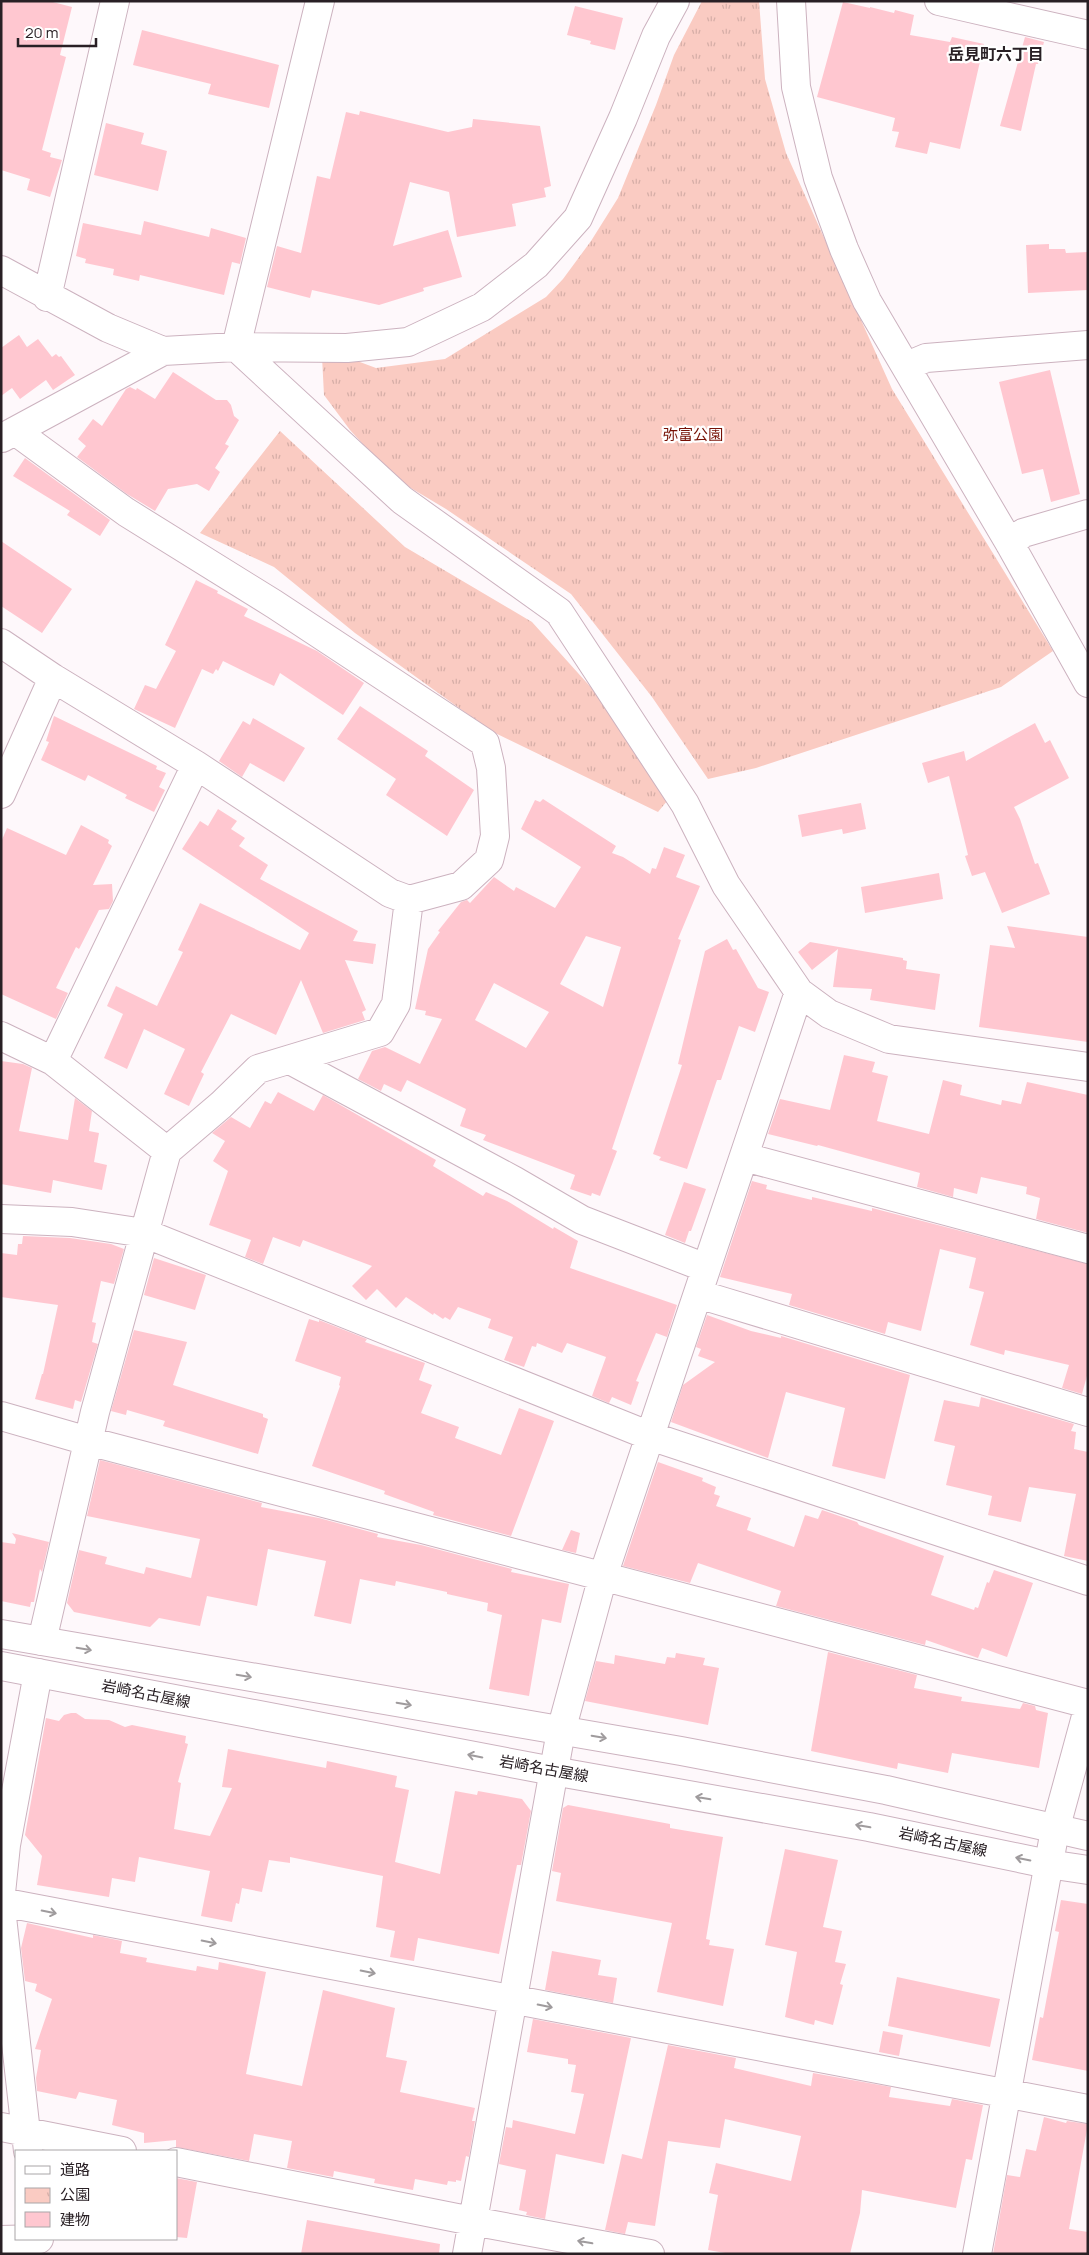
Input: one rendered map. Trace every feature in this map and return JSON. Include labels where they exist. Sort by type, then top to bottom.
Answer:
[{"type":"street","points":[[47,297],[114,1]]},
{"type":"street","points":[[236,347],[320,1]]},
{"type":"street","points":[[1,270],[47,297],[108,328],[163,350],[236,347],[347,348],[408,342],[482,308],[536,265],[578,218],[623,118],[656,36],[675,1]]},
{"type":"street","points":[[791,1],[796,87],[818,178],[844,249],[867,301],[907,366],[1010,544],[1088,683]]},
{"type":"street","points":[[939,1],[1088,35]]},
{"type":"street","points":[[907,366],[926,358],[1088,346]]},
{"type":"street","points":[[236,347],[402,500],[559,612],[685,804],[726,885],[799,992],[829,1014],[889,1039],[1088,1067]]},
{"type":"street","points":[[1,643],[53,678],[196,764],[390,893],[409,900],[461,886],[489,860],[496,836],[491,768],[484,743],[274,604],[126,512],[8,434],[163,350]]},
{"type":"street","points":[[1010,544],[1023,532],[1088,514]]},
{"type":"street","points":[[1,794],[53,678]]},
{"type":"street","points":[[53,1061],[196,764]]},
{"type":"street","points":[[42,1641],[88,1441],[167,1151],[221,1105],[258,1070],[380,1032],[396,1004],[409,900]]},
{"type":"street","points":[[467,2254],[553,1771],[602,1576],[799,992]]},
{"type":"street","points":[[1,1036],[53,1061],[167,1151]]},
{"type":"street","points":[[290,1060],[582,1220],[706,1268]]},
{"type":"street","points":[[744,1157],[1088,1249]]},
{"type":"street","points":[[1,1219],[72,1222],[144,1233],[650,1436],[1088,1581]]},
{"type":"street","points":[[698,1294],[1088,1412]]},
{"type":"street","points":[[1,1416],[88,1441],[1088,1704]]},
{"type":"street","points":[[1,1634],[562,1731],[886,1790],[1088,1836]]},
{"type":"street","name":"岩崎名古屋線","points":[[1,1666],[553,1771],[869,1827],[1048,1864],[1088,1870]]},
{"type":"street","points":[[1,1893],[6,1845],[38,1673]]},
{"type":"street","points":[[978,2254],[1048,1864],[1055,1830],[1088,1709]]},
{"type":"street","points":[[1,1902],[1088,2109]]},
{"type":"street","points":[[1,1908],[18,2137],[115,2150]]},
{"type":"street","points":[[178,2162],[472,2221],[650,2254]]},
{"type":"street","points":[[1,2240],[40,2244]]},
{"type":"green space","name":"弥富公園","points":[[702,1],[759,1],[765,79],[786,153],[892,389],[1053,651],[1001,687],[756,768],[708,779],[652,697],[571,594],[446,509],[394,478],[350,430],[324,395],[322,357],[341,355],[376,368],[445,359],[546,297],[563,279],[591,241],[618,198],[674,55]]},
{"type":"green space","points":[[280,431],[405,547],[532,622],[624,724],[672,795],[658,812],[491,731],[355,633],[274,567],[200,533]]},
{"type":"building","points":[[1,1],[49,1],[72,7],[60,55],[66,57],[42,150],[51,153],[50,157],[62,160],[50,197],[27,190],[30,179],[1,170]]},
{"type":"building","points":[[843,2],[894,13],[895,10],[914,15],[910,35],[950,42],[952,37],[984,44],[960,149],[930,142],[927,154],[895,147],[899,132],[892,131],[895,118],[817,97]]},
{"type":"building","points":[[575,6],[623,18],[615,50],[590,44],[591,41],[567,35]]},
{"type":"building","points":[[142,30],[279,65],[269,108],[208,94],[211,84],[133,65]]},
{"type":"building","points":[[1025,37],[1044,42],[1038,64],[1036,64],[1021,131],[1000,126]]},
{"type":"building","points":[[360,111],[448,132],[472,127],[473,119],[540,126],[551,186],[544,188],[546,197],[512,204],[516,226],[457,237],[449,192],[410,182],[393,246],[448,230],[462,277],[423,288],[424,291],[379,305],[312,290],[310,298],[267,287],[277,246],[301,253],[317,176],[330,179],[346,112],[359,115]]},
{"type":"building","points":[[106,123],[144,133],[141,144],[167,151],[158,191],[94,175]]},
{"type":"building","points":[[144,221],[209,237],[211,228],[246,238],[240,264],[232,262],[224,295],[140,275],[139,281],[113,275],[114,269],[85,263],[86,259],[76,256],[83,223],[141,235]]},
{"type":"building","points":[[1049,244],[1049,249],[1065,249],[1066,253],[1088,252],[1088,290],[1028,293],[1026,245]]},
{"type":"building","points":[[19,335],[27,347],[38,339],[52,357],[56,354],[59,357],[61,356],[75,375],[53,390],[46,380],[20,399],[12,388],[1,396],[1,348]]},
{"type":"building","points":[[1050,370],[1080,494],[1051,502],[1043,469],[1022,474],[999,382]]},
{"type":"building","points":[[173,372],[216,400],[227,400],[231,405],[234,416],[239,420],[225,444],[229,446],[215,468],[220,472],[209,491],[197,484],[168,489],[155,511],[127,494],[77,457],[86,446],[78,439],[93,419],[102,426],[126,389],[130,387],[136,390],[137,388],[155,399]]},
{"type":"building","points":[[25,458],[110,520],[100,536],[67,515],[70,511],[13,476]]},
{"type":"building","points":[[1,541],[72,589],[42,633],[1,606]]},
{"type":"building","points":[[196,580],[248,609],[244,616],[317,651],[364,683],[343,715],[280,673],[274,686],[223,661],[218,671],[216,669],[213,674],[202,669],[175,728],[134,709],[145,685],[156,689],[176,651],[165,645]]},
{"type":"building","points":[[360,706],[428,751],[425,756],[474,790],[447,836],[386,795],[396,779],[337,739]]},
{"type":"building","points":[[54,716],[157,766],[156,769],[166,773],[159,787],[165,790],[154,812],[125,798],[127,795],[88,775],[85,781],[41,760],[49,742],[46,741]]},
{"type":"building","points":[[253,718],[305,748],[284,782],[250,763],[242,777],[219,761],[243,721],[250,725]]},
{"type":"building","points":[[1035,723],[1045,743],[1050,740],[1069,778],[1014,807],[1035,864],[1038,863],[1050,894],[1002,913],[985,872],[972,876],[965,856],[968,855],[949,776],[928,783],[922,763],[964,751],[966,761]]},
{"type":"building","points":[[543,799],[616,846],[612,853],[623,857],[650,874],[652,868],[656,869],[664,847],[685,855],[676,877],[700,886],[678,939],[681,940],[612,1149],[617,1151],[600,1196],[592,1193],[591,1196],[570,1189],[575,1175],[483,1140],[486,1135],[460,1126],[466,1109],[407,1080],[401,1092],[384,1084],[381,1091],[358,1079],[372,1051],[385,1047],[420,1064],[442,1019],[425,1015],[426,1011],[415,1009],[428,949],[440,932],[438,931],[461,902],[467,900],[470,903],[494,877],[514,891],[516,887],[555,908],[581,867],[521,829],[535,800],[540,802]],"holes":[[[586,936],[621,947],[603,1007],[560,984]],[[494,983],[549,1012],[526,1048],[475,1020]]]},
{"type":"building","points":[[861,803],[866,829],[843,834],[842,829],[802,837],[798,815]]},
{"type":"building","points":[[218,809],[237,821],[231,829],[245,838],[239,846],[268,865],[260,879],[358,931],[353,941],[376,944],[373,964],[345,960],[366,1010],[362,1012],[365,1020],[323,1033],[301,980],[276,1035],[231,1014],[201,1072],[204,1074],[189,1106],[164,1094],[185,1049],[144,1029],[127,1069],[104,1058],[123,1014],[107,1006],[116,986],[157,1006],[183,952],[178,950],[200,903],[300,950],[309,933],[182,849],[200,821],[208,826]]},
{"type":"building","points":[[81,825],[109,840],[108,843],[112,846],[93,885],[112,884],[113,901],[109,909],[99,910],[79,949],[76,947],[56,988],[68,993],[56,1019],[1,994],[1,842],[7,828],[66,855]]},
{"type":"building","points":[[939,873],[943,899],[865,913],[861,887]]},
{"type":"building","points":[[1007,926],[1088,937],[1088,1042],[979,1027],[990,945],[1015,948]]},
{"type":"building","points":[[727,939],[733,950],[736,949],[758,988],[769,992],[755,1032],[739,1026],[721,1080],[717,1080],[687,1169],[659,1160],[661,1157],[653,1154],[682,1065],[678,1064],[705,951]]},
{"type":"building","points":[[810,942],[903,958],[903,960],[907,961],[906,969],[940,974],[935,1010],[870,1000],[872,989],[833,987],[838,949],[812,970],[798,952]]},
{"type":"building","points":[[844,1055],[875,1062],[872,1072],[888,1076],[877,1121],[929,1134],[943,1080],[962,1085],[960,1095],[1001,1105],[1002,1100],[1021,1104],[1027,1082],[1088,1095],[1088,1233],[1036,1219],[1040,1198],[1026,1194],[1027,1187],[981,1177],[977,1194],[954,1188],[953,1197],[917,1187],[920,1173],[818,1145],[768,1134],[780,1099],[830,1110]]},
{"type":"building","points":[[1,1061],[23,1064],[32,1068],[19,1131],[68,1140],[75,1098],[92,1111],[89,1131],[99,1133],[94,1162],[107,1165],[102,1190],[53,1180],[51,1193],[1,1184]]},
{"type":"building","points":[[278,1092],[314,1111],[323,1095],[436,1160],[433,1166],[483,1196],[486,1192],[507,1201],[553,1229],[554,1227],[578,1241],[570,1268],[677,1305],[667,1337],[656,1333],[636,1381],[639,1382],[631,1405],[612,1397],[609,1403],[592,1396],[606,1357],[567,1343],[562,1353],[537,1343],[536,1347],[532,1346],[524,1367],[504,1360],[513,1337],[488,1328],[491,1319],[458,1307],[450,1320],[445,1317],[443,1319],[434,1313],[433,1315],[406,1297],[396,1308],[377,1289],[366,1300],[352,1286],[372,1266],[303,1240],[300,1247],[273,1237],[263,1264],[245,1257],[251,1240],[209,1225],[228,1171],[213,1161],[225,1141],[212,1133],[231,1117],[250,1128],[265,1101],[271,1104]]},
{"type":"building","points":[[752,1181],[767,1185],[766,1189],[812,1200],[812,1197],[872,1211],[872,1208],[1088,1264],[1088,1372],[1082,1394],[1062,1388],[1069,1365],[1005,1350],[1004,1355],[970,1345],[984,1292],[969,1288],[976,1258],[940,1249],[921,1331],[888,1322],[885,1334],[789,1305],[792,1294],[720,1277]]},
{"type":"building","points":[[684,1182],[706,1189],[685,1243],[665,1235]]},
{"type":"building","points":[[23,1236],[70,1238],[111,1244],[124,1249],[114,1284],[101,1281],[92,1322],[96,1323],[92,1342],[98,1344],[81,1402],[75,1400],[73,1409],[35,1399],[43,1374],[58,1305],[1,1297],[1,1253],[17,1255],[18,1244],[22,1244]]},
{"type":"building","points":[[154,1258],[206,1275],[195,1310],[144,1295]]},
{"type":"building","points":[[707,1315],[751,1331],[781,1338],[781,1336],[910,1375],[885,1479],[832,1466],[845,1408],[786,1392],[768,1458],[671,1422],[683,1385],[715,1362],[698,1356],[701,1349],[696,1347]]},
{"type":"building","points":[[309,1319],[319,1322],[319,1320],[367,1339],[365,1342],[425,1363],[419,1380],[432,1385],[421,1413],[459,1427],[455,1438],[501,1455],[519,1408],[554,1421],[511,1536],[433,1515],[434,1512],[384,1494],[385,1491],[312,1466],[340,1386],[341,1377],[295,1361]]},
{"type":"building","points":[[134,1330],[187,1342],[173,1385],[263,1414],[263,1417],[268,1419],[258,1454],[163,1426],[165,1421],[127,1410],[126,1415],[111,1411]]},
{"type":"building","points":[[981,1397],[1074,1424],[1071,1431],[1076,1432],[1074,1449],[1088,1452],[1088,1561],[1064,1556],[1076,1494],[1029,1487],[1021,1522],[988,1515],[992,1496],[946,1485],[955,1446],[934,1441],[944,1400],[979,1407]]},
{"type":"building","points":[[100,1460],[262,1503],[261,1507],[319,1518],[378,1534],[377,1537],[421,1545],[512,1569],[511,1572],[569,1584],[561,1623],[542,1619],[529,1696],[489,1689],[502,1615],[487,1611],[488,1603],[396,1581],[395,1586],[360,1579],[351,1624],[314,1616],[326,1561],[268,1549],[257,1606],[207,1596],[200,1626],[159,1618],[150,1627],[74,1612],[67,1603],[79,1550],[107,1557],[105,1564],[144,1574],[146,1567],[191,1578],[200,1539],[87,1516]]},
{"type":"building","points":[[658,1462],[703,1478],[702,1481],[716,1487],[714,1494],[720,1496],[716,1506],[751,1518],[747,1530],[794,1547],[805,1515],[818,1519],[822,1510],[944,1556],[931,1595],[974,1610],[975,1607],[978,1608],[987,1582],[989,1583],[994,1570],[1033,1583],[1007,1657],[982,1648],[978,1658],[926,1640],[925,1645],[776,1606],[781,1591],[698,1563],[690,1583],[623,1566]]},
{"type":"building","points":[[571,1530],[580,1533],[576,1553],[562,1550]]},
{"type":"building","points":[[12,1533],[49,1542],[42,1572],[40,1569],[34,1602],[31,1602],[30,1607],[1,1601],[1,1542],[15,1544],[16,1539]]},
{"type":"building","points":[[828,1652],[917,1675],[914,1688],[962,1697],[961,1701],[1020,1709],[1023,1703],[1035,1706],[1036,1710],[1048,1713],[1039,1768],[952,1753],[948,1773],[898,1763],[897,1769],[811,1751]]},
{"type":"building","points":[[676,1653],[705,1658],[703,1665],[719,1668],[708,1725],[585,1701],[596,1661],[614,1664],[615,1655],[665,1664],[667,1657],[675,1658]]},
{"type":"building","points":[[76,1713],[85,1719],[109,1720],[125,1727],[132,1725],[186,1736],[185,1743],[188,1744],[178,1782],[181,1783],[174,1829],[210,1836],[232,1788],[222,1787],[228,1749],[326,1768],[327,1761],[397,1776],[395,1787],[409,1790],[395,1862],[440,1874],[455,1791],[477,1795],[478,1791],[522,1799],[531,1811],[521,1865],[517,1865],[499,1954],[418,1938],[414,1961],[390,1957],[395,1931],[376,1927],[383,1876],[290,1857],[290,1863],[269,1860],[262,1892],[242,1888],[239,1904],[236,1903],[232,1922],[201,1916],[210,1871],[139,1857],[135,1882],[112,1878],[109,1897],[37,1885],[42,1856],[25,1835],[46,1718],[59,1721],[64,1715]]},
{"type":"building","points":[[568,1805],[670,1824],[670,1828],[723,1837],[706,1939],[710,1940],[709,1945],[734,1949],[723,2006],[657,1992],[672,1923],[556,1901],[561,1873],[552,1871],[563,1808]]},
{"type":"building","points":[[785,1849],[838,1860],[823,1927],[842,1931],[835,1962],[846,1964],[840,1984],[843,1985],[833,2025],[815,2020],[814,2025],[785,2017],[797,1952],[765,1945]]},
{"type":"building","points":[[1061,1900],[1088,1904],[1088,2071],[1032,2060],[1040,2017],[1043,2018],[1059,1932],[1055,1931]]},
{"type":"building","points":[[27,1923],[93,1938],[93,1935],[122,1941],[120,1953],[147,1958],[146,1962],[196,1971],[197,1966],[218,1970],[219,1962],[266,1972],[246,2074],[302,2086],[323,1990],[395,2008],[386,2057],[407,2061],[400,2092],[475,2108],[472,2121],[475,2121],[469,2157],[466,2156],[461,2181],[448,2181],[447,2185],[415,2179],[413,2190],[374,2183],[375,2179],[334,2171],[333,2177],[287,2168],[292,2141],[254,2134],[249,2161],[176,2147],[176,2140],[144,2143],[144,2133],[112,2125],[117,2100],[79,2092],[76,2099],[37,2091],[36,2078],[41,2050],[35,2049],[52,1999],[35,1991],[37,1984],[25,1981],[21,1948]]},
{"type":"building","points":[[552,1951],[601,1960],[598,1975],[617,1978],[613,2003],[545,1990]]},
{"type":"building","points":[[897,1977],[1000,1999],[990,2047],[888,2026]]},
{"type":"building","points":[[533,2019],[631,2038],[604,2164],[556,2154],[545,2219],[526,2215],[527,2212],[519,2210],[526,2170],[499,2164],[506,2127],[512,2128],[513,2120],[575,2134],[584,2094],[571,2092],[576,2065],[568,2064],[568,2059],[527,2052]]},
{"type":"building","points":[[883,2031],[903,2035],[899,2056],[879,2052]]},
{"type":"building","points":[[668,2045],[736,2058],[734,2068],[811,2086],[813,2073],[891,2087],[889,2097],[950,2106],[952,2099],[983,2105],[972,2160],[966,2159],[956,2208],[862,2190],[860,2213],[850,2254],[731,2254],[708,2250],[718,2195],[709,2193],[716,2163],[791,2181],[801,2136],[725,2119],[720,2148],[668,2141],[655,2226],[628,2222],[625,2234],[605,2230],[622,2154],[642,2159]]},
{"type":"building","points":[[1044,2117],[1066,2123],[1067,2121],[1088,2124],[1069,2229],[1088,2232],[1088,2254],[993,2254],[1007,2175],[1020,2177],[1026,2149],[1036,2151]]},
{"type":"building","points":[[178,2178],[197,2182],[187,2238],[178,2237]]},
{"type":"building","points":[[307,2220],[440,2244],[439,2254],[301,2254]]},
{"type":"district","name":"岳見町六丁目","points":[[996,54]]}]
